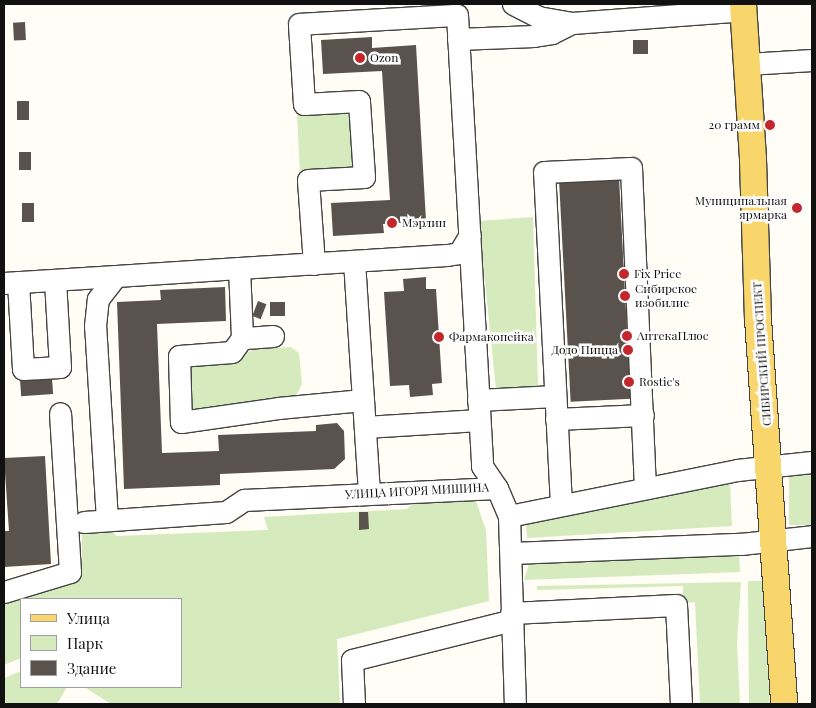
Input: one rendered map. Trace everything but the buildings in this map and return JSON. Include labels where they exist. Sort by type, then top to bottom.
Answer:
[{"type":"main road","name":"СИБИРСКИЙ ПРОСПЕКТ","points":[[743,7],[758,319],[784,704]]},
{"type":"street","points":[[513,4],[538,17],[572,22],[743,7]]},
{"type":"street","points":[[314,264],[308,180],[364,177],[360,110],[359,101],[304,104],[299,24],[457,9],[482,466],[497,488]]},
{"type":"street","points":[[458,39],[534,36],[552,32],[572,22]]},
{"type":"street","points":[[747,64],[812,60]]},
{"type":"street","points":[[561,505],[544,172],[631,168],[645,488]]},
{"type":"street","points":[[55,280],[60,367],[23,369],[11,282],[314,264],[460,253],[470,235]]},
{"type":"street","points":[[354,261],[369,493]]},
{"type":"street","points":[[239,268],[242,338],[232,352],[179,356],[182,422],[278,408],[363,400]]},
{"type":"street","points":[[107,520],[95,326],[98,298],[116,276]]},
{"type":"street","points":[[242,338],[273,336]]},
{"type":"street","points":[[364,427],[479,410],[555,396]]},
{"type":"street","points":[[4,592],[70,572],[60,413]]},
{"type":"street","points":[[556,419],[643,415]]},
{"type":"street","points":[[509,516],[645,488],[769,467],[812,462]]},
{"type":"street","name":"УЛИЦА ИГОРЯ МИШИНА","points":[[84,522],[226,512],[244,500],[497,488],[509,516],[512,553],[511,617],[515,704]]},
{"type":"street","points":[[512,553],[774,540],[812,536]]},
{"type":"street","points":[[354,704],[352,660],[511,617],[676,605],[681,704]]},
{"type":"green space","points":[[340,111],[351,117],[354,165],[350,170],[300,174],[297,114]]},
{"type":"green space","points":[[533,217],[538,387],[496,390],[479,221]]},
{"type":"green space","points":[[291,347],[299,353],[302,384],[297,394],[290,399],[190,410],[190,367],[196,363],[227,360],[255,349]]},
{"type":"green space","points":[[789,472],[812,472],[812,525],[789,525]]},
{"type":"green space","points":[[730,482],[732,526],[527,538],[526,524]]},
{"type":"green space","points":[[459,491],[476,501],[486,530],[489,601],[337,639],[340,704],[111,704],[86,688],[182,688],[182,598],[20,598],[20,658],[4,665],[4,601],[82,575],[82,531],[111,526],[116,536],[268,530],[264,517],[407,509],[425,494]]},
{"type":"green space","points":[[739,550],[740,572],[524,580],[529,564],[538,558]]},
{"type":"green space","points":[[748,581],[762,581],[770,704],[749,704]]},
{"type":"green space","points":[[741,582],[737,643],[740,704],[700,704],[695,602],[683,603],[683,586],[537,590],[537,586]]},
{"type":"green space","points":[[20,671],[20,688],[66,688],[56,704],[4,704],[4,678]]},
{"type":"place","name":"Ozon","points":[[360,58]]},
{"type":"place","name":"20 грамм","points":[[770,125]]},
{"type":"place","name":"Муниципальная ярмарка","points":[[797,208]]},
{"type":"place","name":"Мэрлин","points":[[392,223]]},
{"type":"place","name":"Fix Price","points":[[624,274]]},
{"type":"place","name":"Сибирское изобилие","points":[[625,296]]},
{"type":"place","name":"АптекаПлюс","points":[[627,336]]},
{"type":"place","name":"Фармакопейка","points":[[439,337]]},
{"type":"place","name":"Додо Пицца","points":[[628,350]]},
{"type":"place","name":"Rostic's","points":[[629,382]]}]
